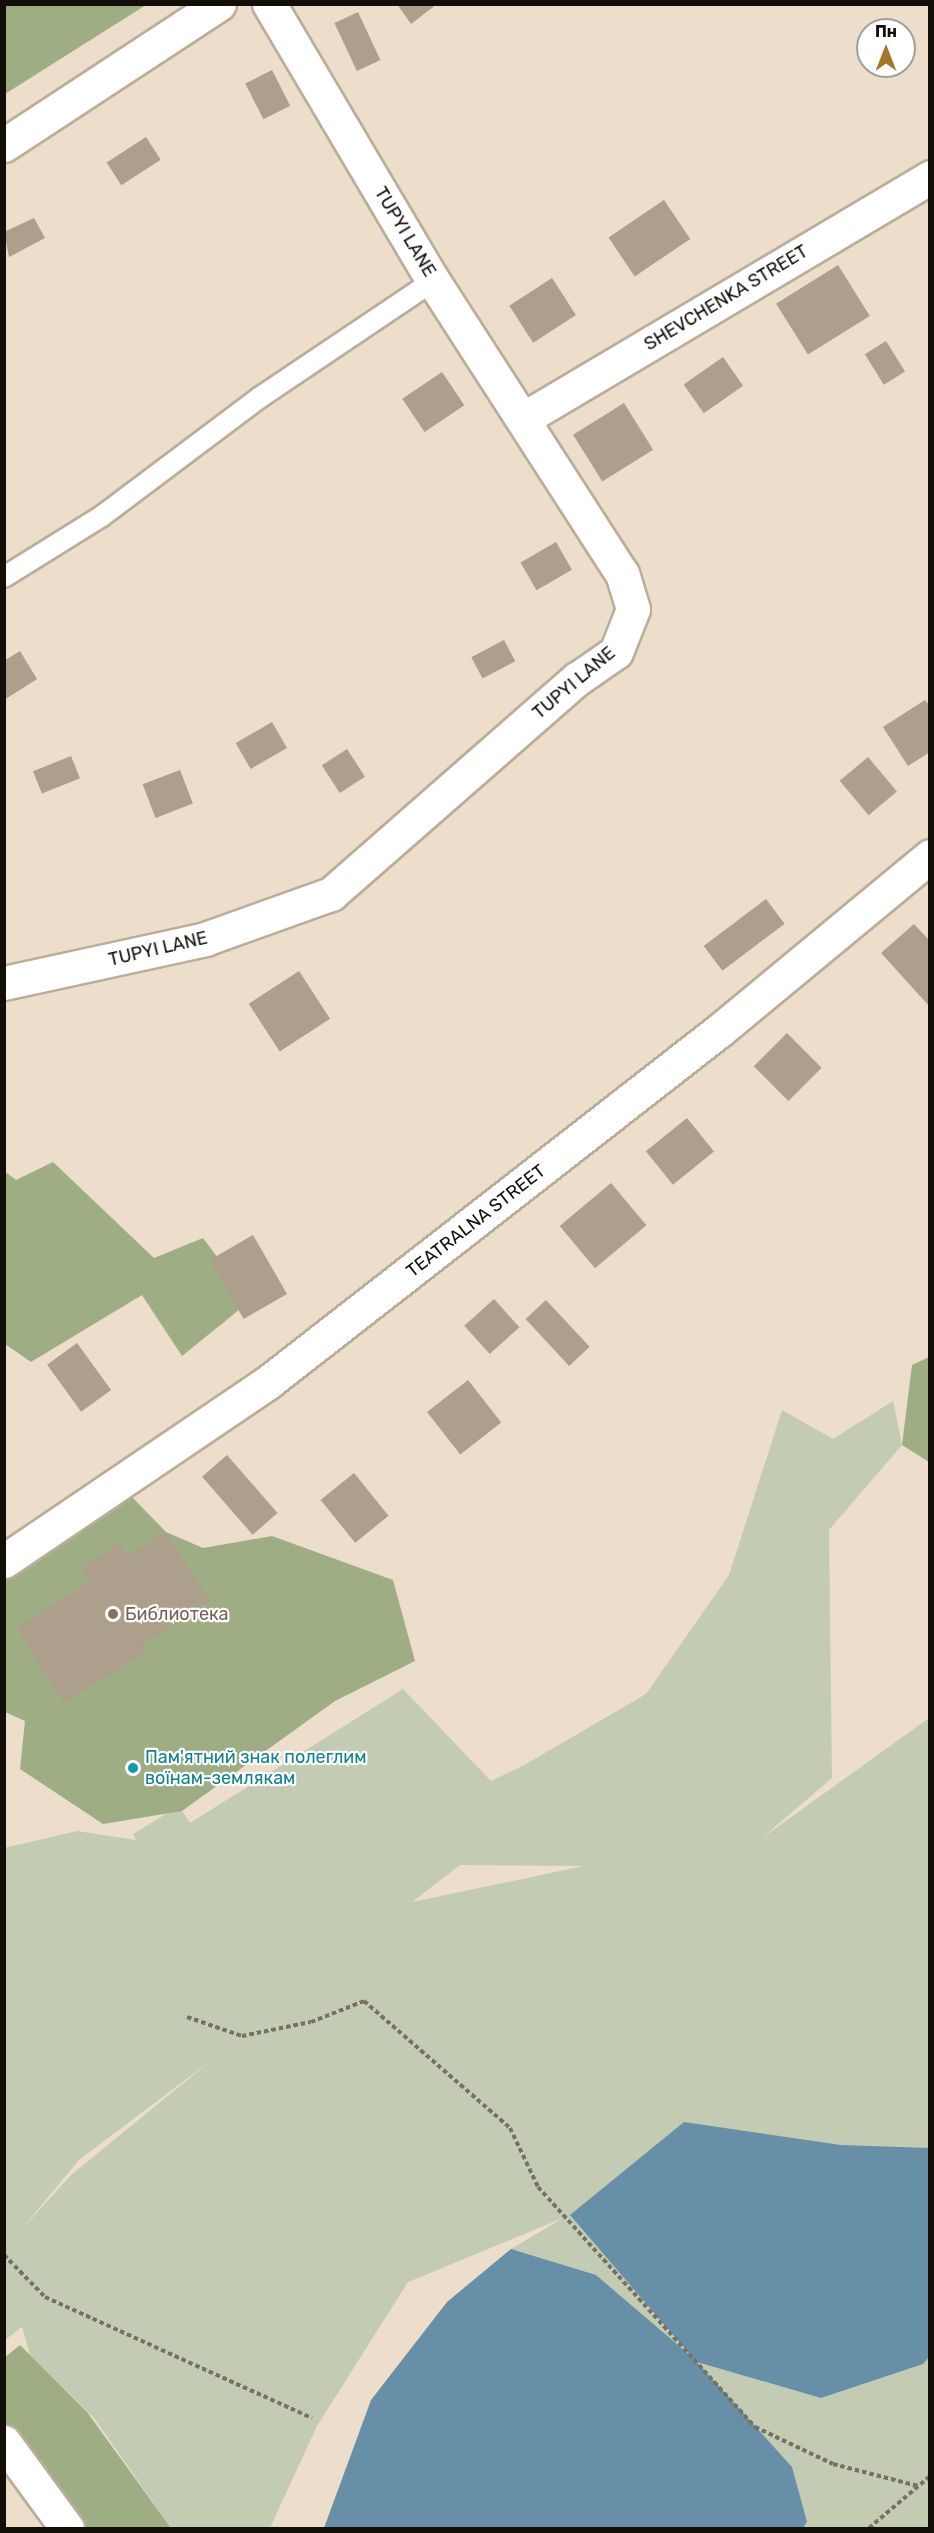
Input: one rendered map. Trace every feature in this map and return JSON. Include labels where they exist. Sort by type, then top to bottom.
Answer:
[{"type":"street","points":[[4,145],[219,4]]},
{"type":"street","name":"TUPYI LANE","points":[[4,983],[205,939],[331,894],[577,679],[616,652],[633,609],[622,574],[434,281],[269,4]]},
{"type":"street","name":"SHEVCHENKA STREET","points":[[523,419],[930,177]]},
{"type":"street","name":"TEATRALNA STREET","points":[[4,1561],[267,1383],[720,1030],[930,856]]},
{"type":"street","points":[[4,2442],[67,2529]]},
{"type":"lane","points":[[4,577],[102,516],[260,398],[434,281]]},
{"type":"path","points":[[188,2017],[242,2036],[311,2022],[363,2001],[510,2128],[538,2187],[755,2427],[833,2464],[918,2486]]},
{"type":"path","points":[[4,2255],[45,2297],[312,2418]]},
{"type":"path","points":[[869,2529],[930,2476]]},
{"type":"green space","points":[[5,4],[146,4],[146,5],[5,94]]},
{"type":"green space","points":[[53,1162],[154,1258],[203,1238],[250,1301],[182,1356],[142,1295],[31,1362],[5,1344],[4,1171],[16,1180]]},
{"type":"green space","points":[[929,1357],[929,1462],[902,1445],[912,1365]]},
{"type":"green space","points":[[893,1401],[902,1445],[829,1530],[832,1778],[762,1838],[929,1718],[929,2528],[803,2528],[807,2522],[755,2427],[511,2249],[563,2218],[408,2282],[317,2426],[270,2528],[171,2528],[94,2418],[30,2355],[22,2327],[5,2340],[4,1848],[77,1831],[136,1840],[133,1834],[179,1806],[190,1823],[403,1689],[491,1781],[526,1764],[646,1694],[729,1575],[782,1410],[833,1439]],"holes":[[[460,1865],[583,1866],[584,1866],[412,1902]],[[213,2059],[71,2175],[20,2231],[79,2160]]]},
{"type":"green space","points":[[128,1493],[166,1532],[203,1548],[272,1536],[393,1580],[415,1661],[335,1701],[182,1811],[103,1824],[20,1769],[25,1721],[5,1712],[5,1575]]},
{"type":"green space","points":[[20,2345],[87,2412],[171,2528],[82,2528],[5,2422],[4,2358]]},
{"type":"water","points":[[684,2122],[841,2145],[929,2148],[930,2356],[923,2364],[821,2398],[697,2362],[792,2467],[807,2522],[803,2528],[324,2528],[371,2400],[447,2302],[511,2249],[596,2275],[692,2357],[570,2215]]},
{"type":"building","points":[[397,4],[437,4],[411,24]]},
{"type":"building","points":[[358,12],[380,60],[357,71],[334,23]]},
{"type":"building","points":[[272,70],[290,106],[263,119],[245,84]]},
{"type":"building","points":[[146,137],[161,160],[121,185],[107,163]]},
{"type":"building","points":[[664,200],[690,239],[635,276],[608,237]]},
{"type":"building","points":[[34,218],[45,238],[9,257],[4,232]]},
{"type":"building","points":[[838,265],[870,316],[808,355],[776,304]]},
{"type":"building","points":[[552,278],[576,315],[533,343],[509,306]]},
{"type":"building","points":[[886,341],[905,372],[884,385],[865,354]]},
{"type":"building","points":[[723,357],[743,386],[704,413],[684,385]]},
{"type":"building","points":[[442,372],[464,405],[425,432],[402,399]]},
{"type":"building","points":[[624,403],[653,450],[602,481],[573,435]]},
{"type":"building","points":[[556,542],[572,570],[536,590],[520,562]]},
{"type":"building","points":[[504,640],[515,661],[483,679],[471,657]]},
{"type":"building","points":[[20,651],[37,679],[4,700],[4,661]]},
{"type":"building","points":[[925,700],[930,706],[930,752],[908,766],[883,727]]},
{"type":"building","points":[[272,722],[287,748],[251,769],[236,743]]},
{"type":"building","points":[[347,749],[365,777],[340,793],[322,765]]},
{"type":"building","points":[[71,756],[80,778],[42,794],[33,771]]},
{"type":"building","points":[[868,757],[897,791],[869,815],[840,781]]},
{"type":"building","points":[[180,770],[193,804],[156,818],[143,784]]},
{"type":"building","points":[[766,899],[785,924],[722,971],[704,946]]},
{"type":"building","points":[[914,924],[930,941],[930,1007],[881,953]]},
{"type":"building","points":[[299,971],[330,1019],[280,1051],[249,1004]]},
{"type":"building","points":[[787,1033],[822,1068],[788,1101],[754,1066]]},
{"type":"building","points":[[687,1118],[714,1151],[673,1185],[646,1151]]},
{"type":"building","points":[[611,1183],[646,1225],[595,1268],[560,1226]]},
{"type":"building","points":[[253,1235],[287,1294],[244,1319],[210,1260]]},
{"type":"building","points":[[494,1299],[519,1327],[490,1354],[464,1326]]},
{"type":"building","points":[[546,1300],[590,1347],[569,1366],[526,1319]]},
{"type":"building","points":[[77,1343],[111,1390],[81,1412],[47,1365]]},
{"type":"building","points":[[468,1380],[501,1423],[460,1455],[427,1412]]},
{"type":"building","points":[[227,1455],[278,1513],[253,1535],[202,1477]]},
{"type":"building","points":[[354,1473],[389,1516],[355,1543],[321,1500]]},
{"type":"building","name":"Библиотека","points":[[166,1532],[210,1601],[142,1644],[145,1652],[64,1703],[16,1628],[89,1582],[81,1568],[119,1544],[128,1556]]},
{"type":"place","name":"Библиотека","points":[[113,1614]]},
{"type":"place","name":"Пам'ятний знак полеглим воїнам-землякам","points":[[133,1768]]}]
